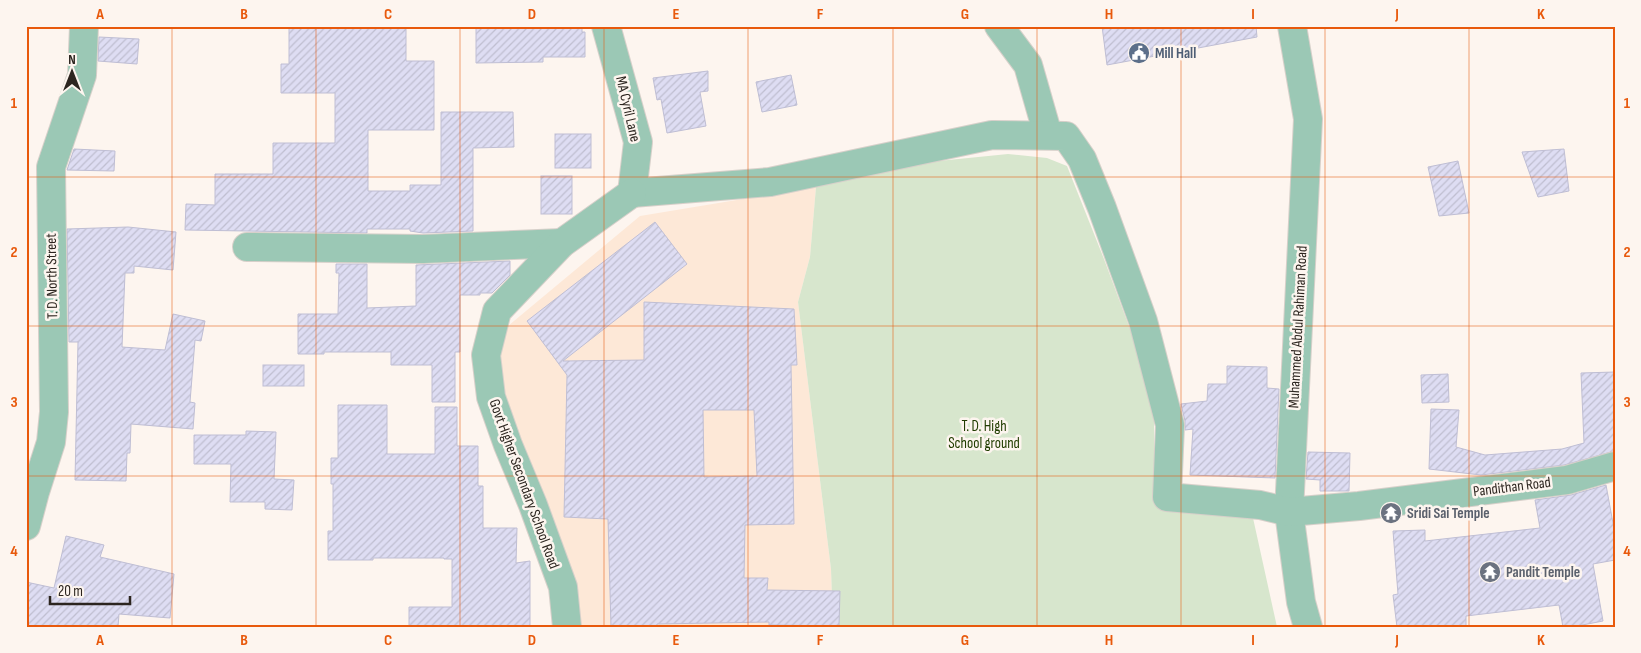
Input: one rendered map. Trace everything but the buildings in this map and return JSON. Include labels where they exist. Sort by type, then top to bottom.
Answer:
[{"type":"street","name":"T. D. North Street","points":[[26,526],[51,442],[54,412],[51,166],[82,75],[84,26]]},
{"type":"street","name":"MA Cyril Lane","points":[[606,26],[638,142],[632,193]]},
{"type":"street","points":[[632,193],[770,182],[992,136],[1048,135],[1028,65],[999,26]]},
{"type":"street","name":"Muhammed Abdul Rahiman Road","points":[[1292,26],[1308,120],[1289,512],[1301,602],[1308,627]]},
{"type":"street","name":"Pandithan Road","points":[[1048,135],[1066,136],[1082,160],[1102,208],[1143,321],[1170,425],[1167,497],[1260,505],[1289,512],[1359,506],[1567,480],[1615,466]]},
{"type":"street","name":"Govt Higher Secondary School Road","points":[[567,627],[563,588],[491,397],[486,355],[497,311],[562,243],[632,193]]},
{"type":"street","points":[[247,247],[423,249],[562,243]]},
{"type":"shaded area","points":[[816,187],[810,257],[798,302],[831,569],[833,627],[568,627],[500,400],[498,355],[508,326],[640,216]]},
{"type":"green space","name":"T. D. High School ground","points":[[1008,154],[1047,158],[1067,166],[1143,364],[1154,421],[1154,503],[1174,512],[1253,518],[1277,627],[833,627],[831,569],[798,302],[810,257],[816,187],[879,167]]},
{"type":"place","name":"Mill Hall","points":[[1139,53]]},
{"type":"place","name":"Sridi Sai Temple","points":[[1391,513]]},
{"type":"place","name":"Pandit Temple","points":[[1490,572]]}]
